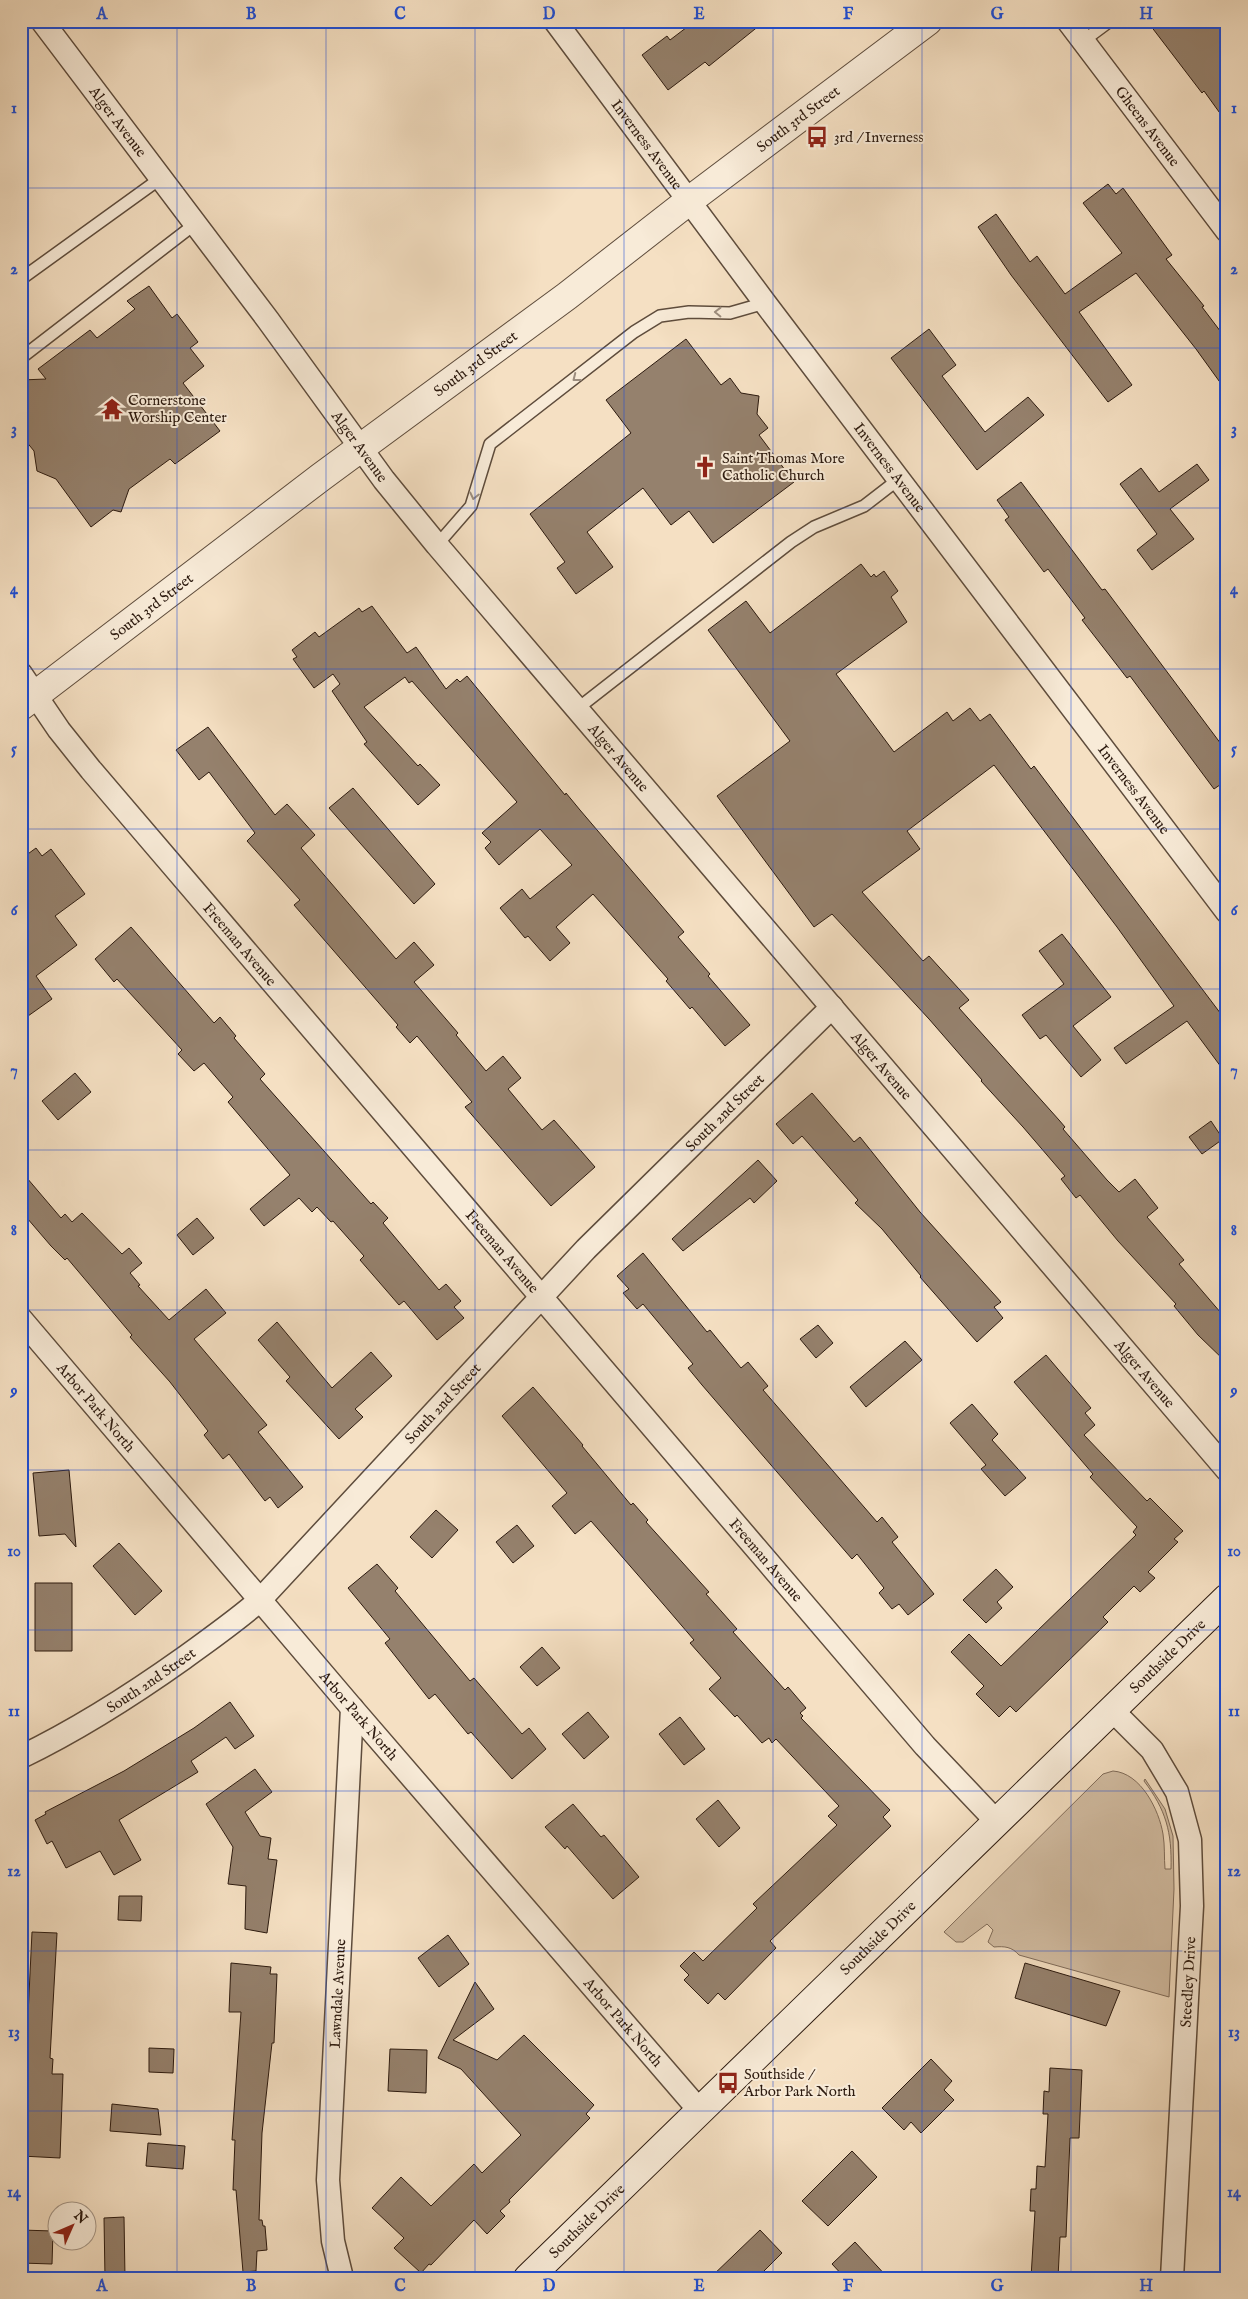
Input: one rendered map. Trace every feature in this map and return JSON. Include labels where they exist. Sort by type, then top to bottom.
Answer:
[{"type":"street","name":"Alger Avenue","points":[[42,21],[384,480],[437,545],[1227,1470]]},
{"type":"street","name":"Inverness Avenue","points":[[555,21],[765,303],[1227,912]]},
{"type":"street","name":"South 3rd Street","points":[[26,691],[362,448],[567,296],[690,200],[928,21]]},
{"type":"street","name":"Gheens Avenue","points":[[1068,21],[1227,231]]},
{"type":"street","name":"Freeman Avenue","points":[[26,691],[924,1746],[996,1821]]},
{"type":"street","name":"South 2nd Street","points":[[21,1757],[56,1740],[136,1692],[238,1620],[260,1600],[593,1242],[832,1007]]},
{"type":"street","name":"Arbor Park North","points":[[21,1319],[352,1708],[700,2111]]},
{"type":"street","name":"Southside Drive","points":[[528,2278],[1227,1598]]},
{"type":"street","name":"Lawndale Avenue","points":[[342,2278],[333,2241],[328,2180],[352,1708]]},
{"type":"street","name":"Steedley Drive","points":[[1112,1710],[1152,1750],[1157,1758],[1177,1792],[1190,1840],[1192,1906],[1172,2278]]},
{"type":"lane","points":[[1083,41],[1110,21]]},
{"type":"lane","points":[[21,279],[160,178]]},
{"type":"lane","points":[[21,358],[195,224]]},
{"type":"lane","points":[[437,545],[471,506],[490,444],[634,332],[660,316],[689,312],[730,313],[765,303]]},
{"type":"lane","points":[[577,709],[791,542],[814,527],[864,506],[899,479]]},
{"type":"shaded area","points":[[1113,1771],[1123,1773],[1132,1778],[1140,1785],[1153,1804],[1163,1834],[1165,1869],[1171,1869],[1169,1833],[1158,1802],[1144,1781],[1145,1779],[1165,1809],[1173,1836],[1174,1889],[1169,1997],[1019,1955],[1014,1950],[1008,1948],[994,1947],[988,1942],[993,1930],[987,1924],[963,1942],[956,1942],[944,1932],[1103,1774]]},
{"type":"building","points":[[695,21],[765,21],[709,66],[705,62],[668,90],[642,55],[667,36],[670,40]]},
{"type":"building","points":[[1147,21],[1227,21],[1227,123],[1204,91],[1202,93]]},
{"type":"building","points":[[1108,184],[1116,194],[1123,188],[1172,255],[1166,259],[1204,306],[1202,307],[1227,340],[1227,392],[1136,273],[1079,312],[1132,385],[1108,402],[1011,275],[978,227],[996,214],[1030,262],[1037,256],[1065,294],[1122,253],[1083,203]]},
{"type":"building","name":"Cornerstone Worship Center","points":[[149,286],[172,318],[177,314],[198,342],[190,348],[204,366],[183,383],[220,431],[175,464],[170,459],[129,489],[121,512],[113,510],[91,527],[56,479],[37,471],[34,451],[21,435],[21,380],[46,379],[38,369],[90,330],[97,338],[135,309],[127,301]]},
{"type":"building","points":[[929,329],[956,365],[942,376],[985,432],[1028,397],[1044,415],[977,470],[891,358]]},
{"type":"building","name":"Saint Thomas More Catholic Church","points":[[686,339],[721,385],[730,378],[741,393],[759,396],[757,414],[768,428],[759,435],[794,482],[713,543],[689,511],[671,525],[643,488],[587,532],[613,567],[576,594],[557,568],[565,562],[530,514],[631,433],[606,400]]},
{"type":"building","points":[[1197,464],[1209,480],[1170,509],[1194,539],[1152,570],[1137,550],[1157,534],[1120,484],[1141,468],[1159,492]]},
{"type":"building","points":[[1021,482],[1102,590],[1105,589],[1227,752],[1227,780],[1214,789],[1130,676],[1127,678],[1082,620],[1085,618],[1048,569],[1044,572],[1005,520],[1009,517],[997,500]]},
{"type":"building","points":[[861,564],[871,577],[874,574],[876,577],[884,571],[898,591],[891,597],[907,622],[836,674],[894,752],[947,712],[953,721],[970,708],[980,721],[990,714],[1031,769],[1034,766],[1227,1022],[1227,1075],[1187,1021],[1126,1064],[1114,1048],[1174,1006],[1117,927],[994,765],[907,831],[920,849],[862,892],[923,961],[929,956],[969,1000],[959,1008],[1059,1120],[1065,1127],[1063,1129],[1107,1180],[1119,1192],[1135,1179],[1158,1208],[1147,1217],[1184,1260],[1179,1264],[1227,1320],[1227,1363],[1198,1335],[1174,1306],[1176,1304],[1118,1241],[1080,1195],[1076,1198],[1061,1179],[1065,1176],[1023,1127],[929,1019],[832,914],[814,927],[717,796],[790,741],[708,630],[746,601],[770,633]]},
{"type":"building","points":[[372,606],[407,653],[416,647],[446,689],[457,679],[460,682],[467,676],[565,795],[566,793],[684,932],[678,937],[750,1025],[725,1046],[692,1007],[690,1009],[666,981],[668,979],[593,894],[556,927],[570,943],[550,961],[528,936],[525,938],[500,908],[522,889],[530,899],[572,865],[540,829],[499,865],[485,848],[491,842],[482,833],[517,802],[412,681],[409,683],[405,677],[364,707],[418,766],[420,764],[440,785],[418,805],[364,744],[367,742],[332,691],[340,684],[333,674],[314,688],[293,659],[297,657],[292,650],[315,632],[319,637],[359,608],[362,612]]},
{"type":"building","points":[[208,727],[275,815],[287,804],[315,835],[301,848],[396,959],[414,942],[434,965],[414,982],[458,1033],[456,1035],[486,1071],[503,1056],[521,1078],[508,1089],[542,1130],[554,1120],[595,1167],[551,1206],[465,1107],[472,1102],[417,1036],[410,1043],[396,1027],[398,1025],[294,905],[300,900],[247,841],[255,833],[209,772],[199,780],[176,750]]},
{"type":"building","points":[[353,788],[435,884],[414,904],[329,808]]},
{"type":"building","points":[[36,848],[42,856],[51,849],[85,894],[55,916],[77,945],[36,976],[52,999],[21,1021],[21,859]]},
{"type":"building","points":[[131,927],[214,1023],[220,1017],[236,1036],[234,1038],[265,1074],[260,1079],[371,1204],[373,1202],[388,1218],[383,1223],[439,1290],[446,1284],[461,1301],[454,1307],[464,1318],[437,1340],[404,1301],[399,1305],[360,1260],[364,1256],[333,1221],[331,1222],[317,1207],[312,1212],[299,1198],[264,1226],[250,1209],[290,1175],[228,1102],[233,1097],[204,1063],[194,1071],[178,1054],[182,1050],[117,979],[114,982],[95,959]]},
{"type":"building","points":[[1062,934],[1111,997],[1073,1026],[1101,1060],[1081,1077],[1046,1035],[1040,1039],[1022,1015],[1064,984],[1039,951]]},
{"type":"building","points":[[75,1073],[91,1092],[58,1120],[42,1101]]},
{"type":"building","points":[[812,1093],[854,1142],[860,1137],[920,1212],[1001,1302],[994,1307],[1003,1318],[977,1342],[920,1277],[882,1229],[855,1203],[858,1200],[802,1136],[793,1144],[776,1124]]},
{"type":"building","points":[[1211,1121],[1223,1139],[1202,1154],[1189,1137]]},
{"type":"building","points":[[758,1160],[777,1181],[754,1203],[750,1198],[683,1251],[672,1239]]},
{"type":"building","points":[[21,1171],[61,1218],[65,1214],[72,1222],[82,1213],[122,1254],[129,1248],[142,1263],[130,1273],[140,1285],[138,1286],[169,1320],[206,1289],[226,1313],[194,1339],[267,1425],[258,1432],[303,1487],[278,1508],[270,1497],[265,1501],[229,1454],[223,1459],[204,1435],[208,1431],[170,1382],[130,1337],[132,1335],[67,1258],[65,1260],[51,1246],[21,1211]]},
{"type":"building","points":[[197,1218],[214,1238],[193,1255],[177,1235]]},
{"type":"building","points":[[643,1253],[707,1332],[710,1330],[741,1368],[748,1362],[768,1386],[763,1390],[877,1522],[882,1517],[898,1537],[892,1542],[934,1594],[908,1615],[899,1604],[892,1609],[879,1593],[884,1588],[857,1554],[852,1559],[702,1385],[688,1368],[693,1364],[643,1304],[637,1309],[623,1293],[629,1289],[617,1276]]},
{"type":"building","points":[[277,1322],[332,1388],[371,1352],[392,1376],[355,1409],[363,1417],[339,1439],[286,1381],[290,1377],[258,1340]]},
{"type":"building","points":[[818,1325],[833,1343],[816,1358],[800,1339]]},
{"type":"building","points":[[905,1341],[922,1360],[866,1407],[850,1387]]},
{"type":"building","points":[[1046,1355],[1091,1408],[1085,1413],[1095,1425],[1084,1435],[1147,1501],[1150,1498],[1183,1531],[1174,1539],[1178,1542],[1148,1572],[1155,1578],[1140,1592],[1134,1586],[1103,1617],[1108,1622],[1016,1712],[1010,1706],[999,1717],[976,1694],[984,1686],[951,1652],[969,1634],[1001,1666],[1136,1535],[1133,1532],[1137,1527],[1090,1477],[1093,1474],[1014,1382]]},
{"type":"building","points":[[533,1387],[631,1505],[633,1503],[648,1520],[646,1522],[709,1592],[706,1594],[737,1629],[733,1632],[785,1690],[788,1687],[806,1708],[800,1713],[803,1716],[801,1718],[890,1810],[883,1817],[891,1826],[770,1941],[776,1948],[725,2000],[718,1993],[708,2004],[684,1980],[689,1975],[680,1966],[694,1952],[703,1961],[757,1908],[753,1904],[837,1825],[828,1816],[839,1806],[776,1739],[772,1743],[769,1738],[762,1743],[737,1715],[735,1717],[709,1689],[721,1678],[690,1643],[694,1640],[591,1521],[575,1534],[552,1506],[567,1493],[502,1416]]},
{"type":"building","points":[[972,1404],[998,1434],[992,1440],[1026,1478],[1005,1496],[981,1469],[986,1465],[950,1423]]},
{"type":"building","points":[[69,1470],[76,1547],[65,1534],[39,1536],[33,1473]]},
{"type":"building","points":[[436,1510],[458,1530],[432,1558],[410,1537]]},
{"type":"building","points":[[517,1525],[534,1546],[513,1563],[496,1542]]},
{"type":"building","points":[[119,1543],[162,1591],[135,1615],[93,1566]]},
{"type":"building","points":[[377,1564],[398,1588],[395,1591],[470,1681],[474,1678],[522,1734],[529,1728],[546,1749],[512,1779],[471,1732],[468,1734],[435,1694],[429,1699],[385,1643],[390,1639],[348,1588]]},
{"type":"building","points":[[996,1569],[1013,1587],[997,1602],[1002,1608],[986,1623],[963,1600]]},
{"type":"building","points":[[35,1583],[72,1583],[72,1651],[35,1651]]},
{"type":"building","points":[[542,1647],[560,1668],[537,1686],[520,1667]]},
{"type":"building","points":[[230,1702],[254,1736],[235,1749],[226,1737],[191,1761],[198,1772],[119,1820],[141,1860],[114,1875],[100,1851],[66,1868],[52,1841],[47,1844],[35,1820],[46,1814],[45,1812],[124,1771],[194,1728]]},
{"type":"building","points":[[588,1712],[609,1737],[584,1759],[562,1734]]},
{"type":"building","points":[[680,1717],[705,1749],[684,1765],[659,1734]]},
{"type":"building","points":[[255,1769],[272,1792],[245,1812],[260,1836],[271,1838],[268,1859],[277,1860],[267,1933],[245,1929],[246,1886],[228,1884],[233,1847],[206,1804]]},
{"type":"building","points":[[718,1800],[740,1828],[719,1847],[696,1819]]},
{"type":"building","points":[[573,1804],[601,1837],[604,1835],[639,1877],[613,1899],[567,1846],[565,1849],[545,1827]]},
{"type":"building","points":[[119,1896],[142,1896],[141,1921],[118,1920]]},
{"type":"building","points":[[32,1932],[57,1933],[50,2058],[53,2059],[52,2074],[63,2074],[60,2158],[21,2156],[21,2057],[26,2057]]},
{"type":"building","points":[[448,1935],[469,1964],[439,1987],[418,1958]]},
{"type":"building","points":[[231,1963],[271,1967],[270,1974],[277,1974],[274,2043],[272,2043],[262,2133],[259,2220],[262,2220],[263,2226],[265,2226],[267,2250],[257,2251],[256,2271],[243,2272],[236,2190],[233,2190],[235,2140],[232,2140],[241,2012],[229,2012]]},
{"type":"building","points":[[1025,1963],[1120,1991],[1106,2026],[1015,1998]]},
{"type":"building","points":[[475,1982],[494,2009],[453,2040],[497,2060],[524,2035],[594,2105],[586,2114],[590,2118],[509,2200],[510,2202],[500,2211],[505,2216],[487,2234],[474,2220],[421,2273],[394,2248],[404,2238],[372,2208],[401,2177],[431,2206],[474,2164],[482,2173],[521,2135],[461,2069],[438,2058]]},
{"type":"building","points":[[149,2048],[174,2049],[173,2073],[149,2072]]},
{"type":"building","points":[[390,2049],[427,2050],[426,2093],[388,2091]]},
{"type":"building","points":[[931,2059],[952,2081],[944,2090],[954,2100],[921,2133],[911,2122],[904,2130],[882,2108]]},
{"type":"building","points":[[1050,2068],[1082,2070],[1079,2138],[1070,2138],[1066,2237],[1060,2237],[1058,2278],[1031,2278],[1035,2211],[1030,2211],[1031,2189],[1036,2189],[1037,2166],[1045,2167],[1048,2114],[1043,2114],[1044,2091],[1049,2092]]},
{"type":"building","points":[[112,2104],[158,2109],[161,2135],[110,2131]]},
{"type":"building","points":[[148,2143],[185,2146],[183,2169],[146,2166]]},
{"type":"building","points":[[852,2151],[877,2177],[828,2226],[802,2201]]},
{"type":"building","points":[[124,2217],[125,2278],[105,2278],[104,2218]]},
{"type":"building","points":[[21,2230],[48,2231],[48,2252],[52,2252],[52,2264],[21,2263]]},
{"type":"building","points":[[760,2230],[782,2253],[757,2278],[710,2278]]},
{"type":"building","points":[[855,2242],[888,2278],[845,2278],[832,2264]]},
{"type":"place","name":"3rd / Inverness","points":[[817,137]]},
{"type":"place","name":"Cornerstone Worship Center","points":[[112,409]]},
{"type":"place","name":"Saint Thomas More Catholic Church","points":[[705,467]]},
{"type":"place","name":"Southside / Arbor Park North","points":[[728,2083]]}]
